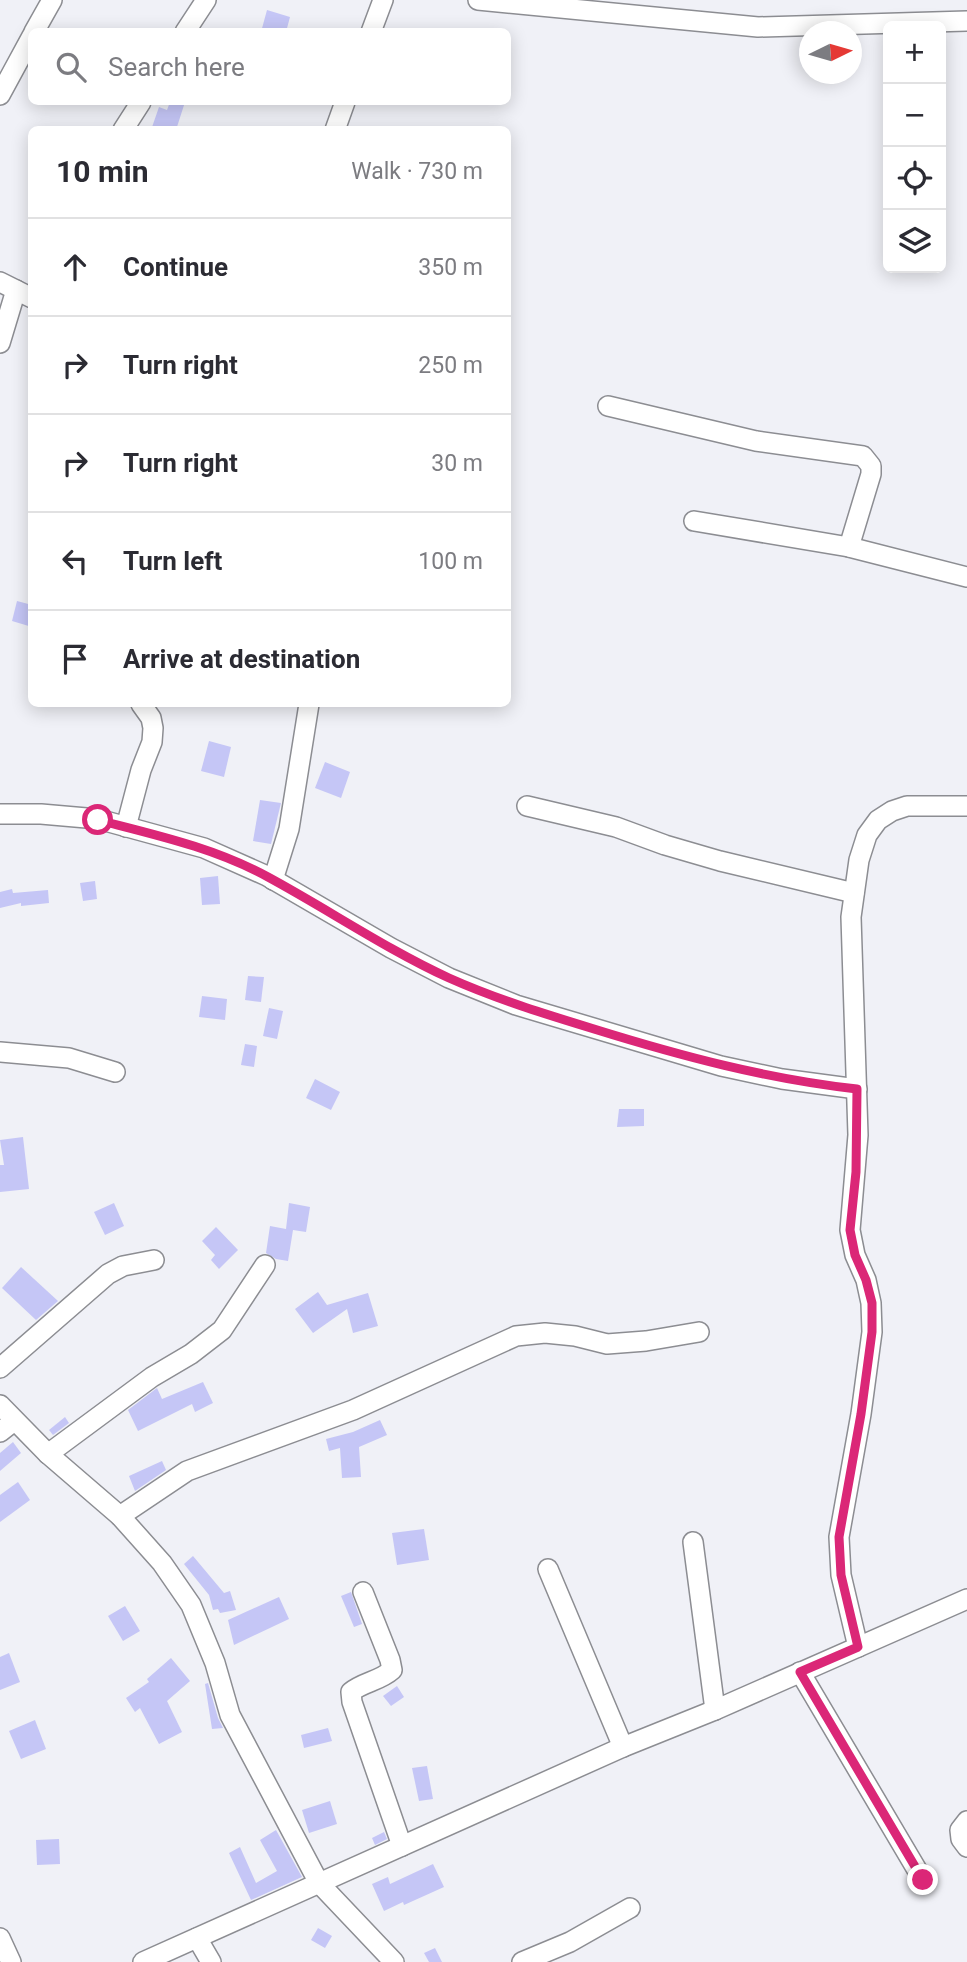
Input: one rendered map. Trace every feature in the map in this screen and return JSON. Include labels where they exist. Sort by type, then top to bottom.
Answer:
[{"type":"street","points":[[36,28],[52,0]]},
{"type":"street","points":[[188,28],[206,0]]},
{"type":"street","points":[[372,28],[383,0]]},
{"type":"street","points":[[478,0],[758,27],[967,21]]},
{"type":"street","points":[[0,95],[28,43]]},
{"type":"street","points":[[126,126],[139,105]]},
{"type":"street","points":[[336,126],[344,105]]},
{"type":"street","points":[[0,343],[16,290]]},
{"type":"street","points":[[608,406],[756,441],[863,456],[871,466],[871,474],[849,547]]},
{"type":"street","points":[[694,521],[849,547],[967,578]]},
{"type":"street","points":[[125,827],[152,742],[151,718],[143,707]]},
{"type":"street","points":[[273,880],[289,829],[309,707]]},
{"type":"street","points":[[527,806],[616,827],[720,861],[854,893]]},
{"type":"street","points":[[858,1647],[841,1575],[839,1537],[861,1414],[872,1332],[872,1303],[855,1255],[850,1230],[857,1147],[851,917],[854,893],[859,860],[867,835],[878,820],[907,806],[967,806]]},
{"type":"street","points":[[0,814],[41,814],[98,820],[204,848],[273,880],[449,978],[516,1005],[721,1066],[782,1079],[857,1089]]},
{"type":"street","points":[[0,1052],[69,1058],[115,1072]]},
{"type":"street","points":[[0,1368],[93,1284],[123,1266],[154,1259]]},
{"type":"street","points":[[48,1454],[152,1377],[191,1354],[222,1330],[265,1265]]},
{"type":"street","points":[[121,1516],[187,1471],[353,1410],[516,1336],[545,1333],[575,1336],[607,1344],[699,1332]]},
{"type":"street","points":[[0,1405],[7,1427],[48,1454],[121,1516],[162,1563],[191,1605],[215,1663],[230,1715],[319,1883],[394,1962]]},
{"type":"street","points":[[694,1542],[715,1710]]},
{"type":"street","points":[[548,1569],[623,1747]]},
{"type":"street","points":[[363,1591],[392,1670],[385,1676],[357,1687],[351,1692],[352,1702],[402,1846]]},
{"type":"street","points":[[143,1962],[623,1747],[715,1710],[967,1599]]},
{"type":"street","points":[[800,1672],[923,1880]]},
{"type":"street","points":[[967,1821],[960,1830],[961,1839],[967,1847]]},
{"type":"street","points":[[522,1962],[570,1942],[630,1908]]},
{"type":"street","points":[[0,1938],[11,1962]]},
{"type":"street","points":[[197,1938],[211,1962]]},
{"type":"building","points":[[267,10],[290,17],[287,28],[262,28]]},
{"type":"building","points":[[169,105],[184,105],[177,126],[152,126],[159,107],[167,110]]},
{"type":"building","points":[[17,601],[28,604],[28,626],[12,621]]},
{"type":"building","points":[[209,741],[231,747],[224,777],[201,771]]},
{"type":"building","points":[[325,762],[350,772],[341,798],[315,788]]},
{"type":"building","points":[[260,800],[281,803],[271,844],[253,841]]},
{"type":"building","points":[[218,876],[220,904],[202,905],[200,878]]},
{"type":"building","points":[[95,881],[97,899],[83,901],[80,883]]},
{"type":"building","points":[[12,889],[13,893],[48,890],[49,903],[21,906],[21,903],[0,908],[0,892]]},
{"type":"building","points":[[248,976],[264,977],[261,1002],[245,1000]]},
{"type":"building","points":[[202,996],[227,999],[225,1020],[199,1017]]},
{"type":"building","points":[[269,1008],[283,1011],[277,1039],[263,1036]]},
{"type":"building","points":[[245,1044],[257,1046],[254,1067],[241,1065]]},
{"type":"building","points":[[315,1079],[340,1092],[331,1110],[306,1098]]},
{"type":"building","points":[[619,1109],[644,1109],[644,1126],[617,1127]]},
{"type":"building","points":[[23,1137],[29,1189],[0,1192],[0,1165],[4,1165],[0,1140]]},
{"type":"building","points":[[114,1203],[124,1226],[105,1235],[94,1212]]},
{"type":"building","points":[[289,1203],[310,1207],[306,1232],[293,1230],[288,1261],[276,1259],[266,1253],[270,1226],[286,1229]]},
{"type":"building","points":[[216,1227],[238,1250],[219,1269],[211,1260],[215,1255],[202,1241]]},
{"type":"building","points":[[21,1267],[58,1301],[36,1320],[2,1288]]},
{"type":"building","points":[[318,1292],[327,1305],[368,1293],[378,1326],[353,1333],[347,1309],[313,1333],[295,1309]]},
{"type":"building","points":[[203,1382],[213,1403],[195,1412],[192,1404],[138,1431],[128,1410],[157,1388],[162,1399]]},
{"type":"building","points":[[65,1417],[69,1423],[53,1435],[49,1430]]},
{"type":"building","points":[[380,1420],[387,1435],[359,1447],[361,1477],[342,1478],[340,1448],[329,1451],[326,1439],[353,1432]]},
{"type":"building","points":[[13,1442],[21,1453],[0,1471],[0,1453]]},
{"type":"building","points":[[162,1461],[166,1470],[135,1491],[129,1476]]},
{"type":"building","points":[[18,1482],[30,1500],[0,1522],[0,1495]]},
{"type":"building","points":[[424,1529],[429,1560],[397,1565],[392,1533]]},
{"type":"building","points":[[193,1556],[224,1593],[230,1591],[236,1610],[220,1613],[218,1609],[213,1610],[209,1595],[184,1564]]},
{"type":"building","points":[[351,1592],[362,1624],[354,1627],[341,1596]]},
{"type":"building","points":[[279,1597],[289,1619],[234,1645],[228,1620]]},
{"type":"building","points":[[125,1606],[140,1631],[123,1641],[108,1616]]},
{"type":"building","points":[[9,1653],[20,1682],[0,1690],[0,1657]]},
{"type":"building","points":[[171,1658],[190,1681],[167,1701],[182,1732],[159,1744],[140,1708],[135,1712],[126,1698],[149,1682],[147,1679]]},
{"type":"building","points":[[208,1683],[223,1728],[212,1729],[205,1684]]},
{"type":"building","points":[[397,1686],[404,1697],[391,1706],[383,1696]]},
{"type":"building","points":[[35,1720],[46,1749],[21,1759],[9,1731]]},
{"type":"building","points":[[328,1728],[332,1741],[304,1748],[301,1735]]},
{"type":"building","points":[[427,1766],[433,1799],[419,1801],[412,1768]]},
{"type":"building","points":[[330,1801],[337,1824],[309,1833],[302,1810]]},
{"type":"building","points":[[276,1830],[302,1877],[251,1900],[229,1853],[240,1847],[256,1883],[277,1871],[260,1840]]},
{"type":"building","points":[[384,1832],[387,1839],[375,1845],[372,1838]]},
{"type":"building","points":[[59,1839],[60,1864],[37,1865],[36,1840]]},
{"type":"building","points":[[433,1864],[444,1887],[384,1911],[372,1884],[388,1877],[390,1884]]},
{"type":"building","points":[[318,1928],[332,1936],[325,1948],[311,1940]]},
{"type":"building","points":[[435,1948],[442,1962],[429,1962],[424,1953]]},
{"type":"route","points":[[98,820],[204,848],[267,876],[391,948],[449,978],[516,1005],[721,1066],[782,1079],[857,1089],[858,1135],[850,1230],[855,1255],[872,1303],[872,1332],[861,1414],[839,1537],[841,1575],[858,1647],[800,1672],[923,1880]]}]
